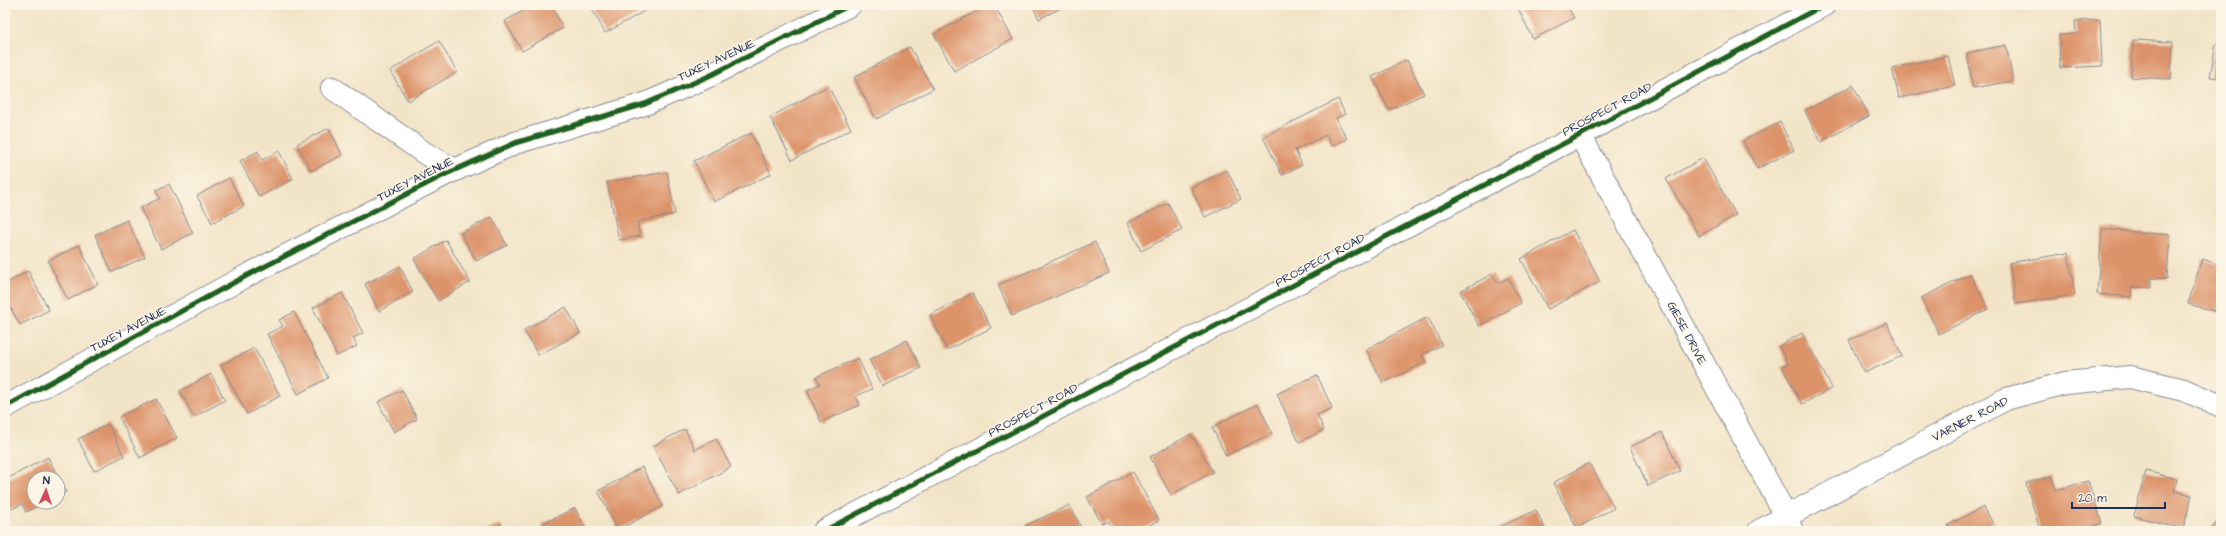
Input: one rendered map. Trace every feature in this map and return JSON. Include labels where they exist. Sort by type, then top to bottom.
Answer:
[{"type":"street","name":"TUXEY AVENUE","points":[[5,407],[248,275],[455,170],[515,142],[645,104],[709,76],[850,5]]},
{"type":"street","name":"PROSPECT ROAD","points":[[824,531],[1580,135],[1824,5]]},
{"type":"street","points":[[332,88],[426,154],[455,170]]},
{"type":"street","name":"GIESE DRIVE","points":[[1580,135],[1789,524]]},
{"type":"street","name":"VARNER ROAD","points":[[1759,531],[1789,524],[2006,399],[2065,383],[2130,377],[2184,390],[2221,406]]},
{"type":"building","points":[[534,5],[551,5],[563,28],[522,51],[505,21]]},
{"type":"building","points":[[590,5],[646,5],[648,9],[605,33]]},
{"type":"building","points":[[988,5],[994,5],[1013,39],[954,71],[934,34]]},
{"type":"building","points":[[1032,5],[1067,5],[1039,19]]},
{"type":"building","points":[[1567,5],[1574,18],[1533,39],[1517,6]]},
{"type":"building","points":[[2100,20],[2102,66],[2060,68],[2059,35],[2076,34],[2075,21]]},
{"type":"building","points":[[2133,40],[2173,42],[2171,79],[2131,77]]},
{"type":"building","points":[[439,41],[457,72],[408,101],[390,71]]},
{"type":"building","points":[[2216,44],[2221,45],[2221,78],[2210,77]]},
{"type":"building","points":[[2006,45],[2013,81],[1973,88],[1967,53]]},
{"type":"building","points":[[910,47],[933,89],[876,119],[854,77]]},
{"type":"building","points":[[1948,56],[1955,86],[1899,98],[1892,68]]},
{"type":"building","points":[[1407,60],[1424,94],[1389,110],[1372,77]]},
{"type":"building","points":[[1853,85],[1869,116],[1821,142],[1805,111]]},
{"type":"building","points":[[828,86],[851,129],[792,160],[770,117]]},
{"type":"building","points":[[1338,99],[1345,114],[1336,118],[1347,139],[1332,146],[1326,135],[1295,150],[1302,165],[1282,175],[1263,137]]},
{"type":"building","points":[[1780,122],[1794,150],[1757,169],[1743,141]]},
{"type":"building","points":[[329,128],[342,155],[311,171],[297,144]]},
{"type":"building","points":[[751,133],[771,174],[714,202],[694,161]]},
{"type":"building","points":[[258,151],[262,160],[279,151],[293,179],[259,197],[240,161]]},
{"type":"building","points":[[1703,158],[1736,215],[1699,236],[1666,179]]},
{"type":"building","points":[[1227,170],[1241,199],[1205,217],[1191,188]]},
{"type":"building","points":[[667,172],[675,214],[637,222],[640,236],[619,240],[607,182]]},
{"type":"building","points":[[229,178],[244,206],[212,223],[197,196]]},
{"type":"building","points":[[169,184],[193,233],[161,249],[140,208],[160,198],[156,190]]},
{"type":"building","points":[[1168,203],[1182,230],[1141,251],[1128,223]]},
{"type":"building","points":[[492,217],[507,245],[476,261],[461,233]]},
{"type":"building","points":[[127,220],[145,257],[112,272],[95,235]]},
{"type":"building","points":[[2102,229],[2170,235],[2167,279],[2151,278],[2151,288],[2132,287],[2131,297],[2097,294]]},
{"type":"building","points":[[1573,230],[1600,282],[1548,309],[1521,259]]},
{"type":"building","points":[[446,240],[470,282],[438,301],[414,259]]},
{"type":"building","points":[[1095,242],[1109,273],[1012,316],[998,285]]},
{"type":"building","points":[[79,245],[98,284],[68,300],[48,261]]},
{"type":"building","points":[[2068,253],[2075,295],[2016,304],[2009,263]]},
{"type":"building","points":[[2202,259],[2221,265],[2221,313],[2188,304]]},
{"type":"building","points":[[400,266],[413,292],[379,311],[365,284]]},
{"type":"building","points":[[28,271],[49,310],[20,325],[5,298],[5,284]]},
{"type":"building","points":[[1492,274],[1498,283],[1508,278],[1521,303],[1479,326],[1460,291]]},
{"type":"building","points":[[1970,274],[1988,309],[1939,334],[1921,298]]},
{"type":"building","points":[[342,293],[363,333],[353,338],[357,346],[337,356],[313,308]]},
{"type":"building","points":[[973,293],[991,328],[947,350],[930,315]]},
{"type":"building","points":[[566,307],[580,333],[538,355],[524,330]]},
{"type":"building","points":[[294,312],[328,378],[298,394],[267,334],[283,326],[279,320]]},
{"type":"building","points":[[1428,317],[1442,345],[1422,355],[1426,362],[1383,383],[1366,349]]},
{"type":"building","points":[[1887,323],[1902,356],[1864,373],[1849,340]]},
{"type":"building","points":[[1802,333],[1832,388],[1802,404],[1782,367],[1788,364],[1779,346]]},
{"type":"building","points":[[907,340],[921,368],[883,386],[869,360]]},
{"type":"building","points":[[254,348],[280,396],[247,414],[221,365]]},
{"type":"building","points":[[858,358],[872,389],[856,396],[860,405],[821,422],[807,390],[820,384],[816,377]]},
{"type":"building","points":[[211,374],[225,400],[194,417],[180,391]]},
{"type":"building","points":[[1317,375],[1332,408],[1317,415],[1324,430],[1299,442],[1277,394]]},
{"type":"building","points":[[402,390],[417,419],[394,432],[378,402]]},
{"type":"building","points":[[156,399],[177,438],[140,458],[119,417]]},
{"type":"building","points":[[1258,404],[1272,433],[1226,456],[1212,427]]},
{"type":"building","points":[[108,424],[124,456],[94,471],[78,439]]},
{"type":"building","points":[[685,429],[695,450],[716,439],[731,467],[679,495],[653,446]]},
{"type":"building","points":[[1662,432],[1680,471],[1648,486],[1630,447]]},
{"type":"building","points":[[1191,434],[1213,472],[1171,495],[1150,457]]},
{"type":"building","points":[[48,457],[55,470],[26,470],[26,510],[30,510],[26,512],[22,504],[8,511],[5,506],[5,480]]},
{"type":"building","points":[[1589,463],[1614,508],[1577,528],[1553,483]]},
{"type":"building","points":[[642,467],[663,506],[618,530],[598,491]]},
{"type":"building","points":[[2146,471],[2177,479],[2174,491],[2192,495],[2183,529],[2134,516]]},
{"type":"building","points":[[1133,472],[1159,520],[1139,531],[1114,531],[1108,521],[1102,524],[1087,497]]},
{"type":"building","points":[[2051,476],[2056,490],[2088,481],[2102,523],[2076,531],[2040,531],[2026,483]]},
{"type":"building","points":[[1070,505],[1082,530],[1028,531],[1026,525]]},
{"type":"building","points":[[1984,507],[1997,531],[1951,531],[1948,525]]},
{"type":"building","points":[[575,508],[586,531],[545,531],[542,524]]},
{"type":"building","points":[[1536,510],[1546,531],[1500,531],[1498,528]]},
{"type":"building","points":[[2221,518],[2221,531],[2209,531]]},
{"type":"building","points":[[501,524],[504,531],[486,531]]},
{"type":"cycle path","points":[[5,407],[248,275],[446,174],[515,143],[645,104],[709,76],[850,5]]},
{"type":"cycle path","points":[[824,531],[1580,135],[1824,5]]}]
